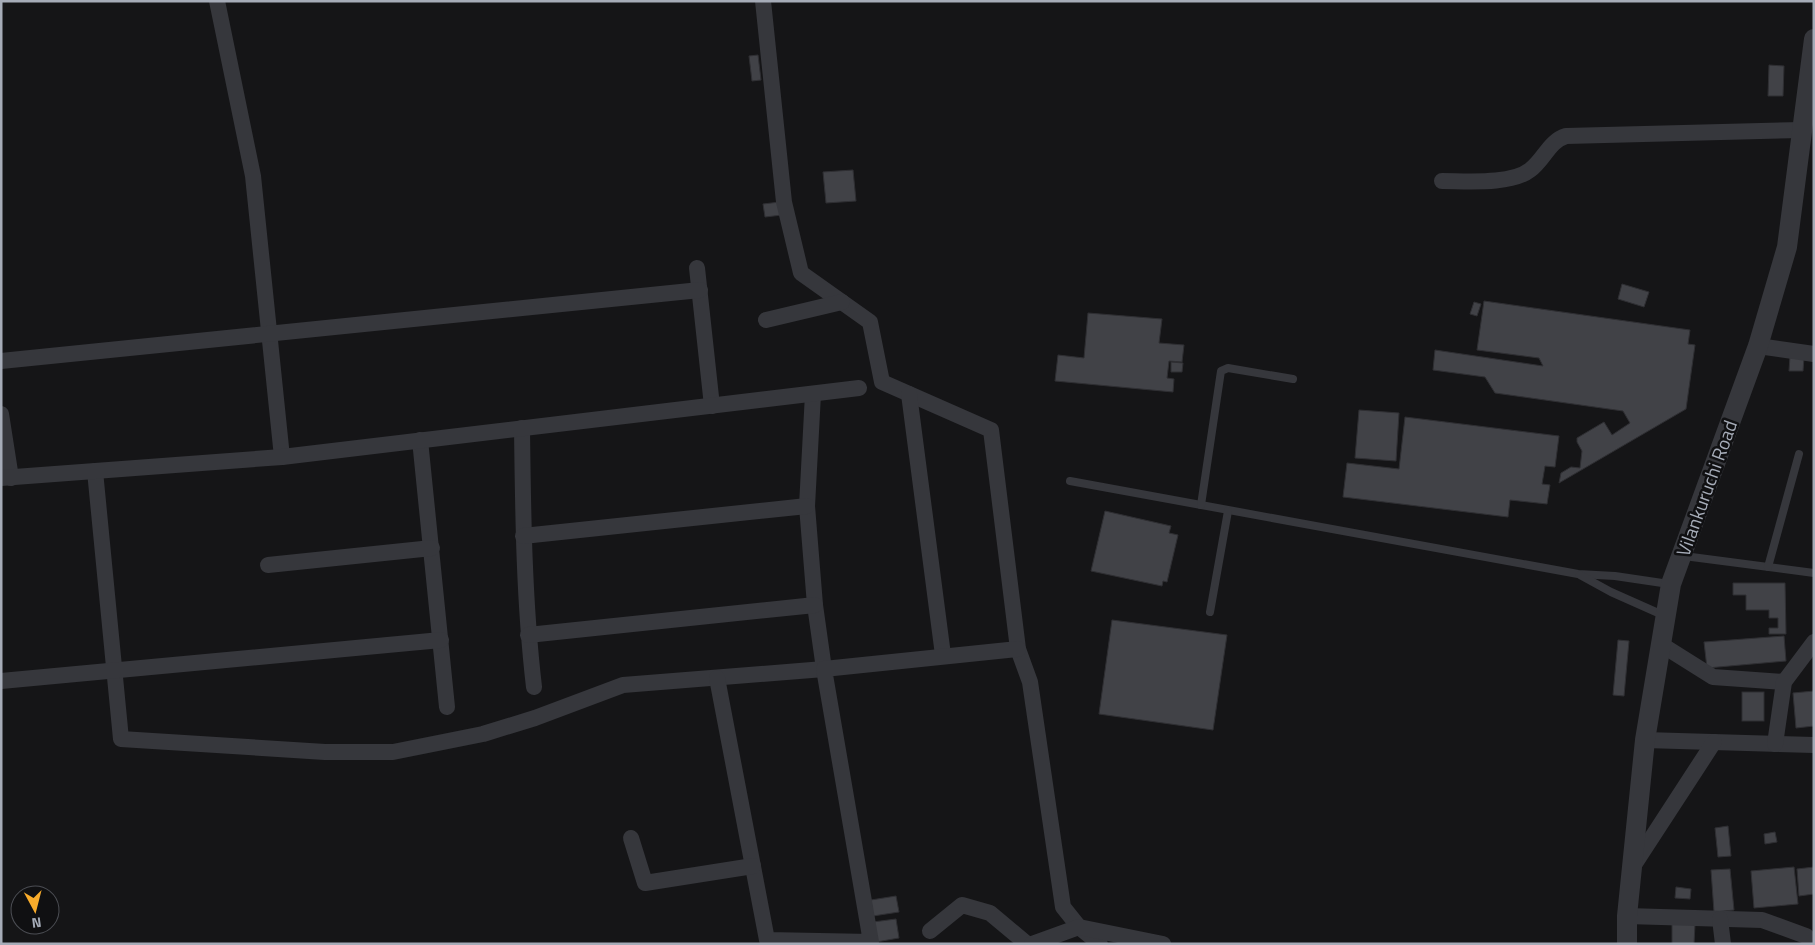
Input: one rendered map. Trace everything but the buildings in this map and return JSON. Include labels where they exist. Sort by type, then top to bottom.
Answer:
[{"type":"street","points":[[216,1],[253,176],[282,457]]},
{"type":"street","points":[[763,1],[784,202],[801,273],[870,322],[882,382],[991,430],[1018,649],[1030,682],[1063,906],[1079,927],[1100,944]]},
{"type":"street","name":"Vilankuruchi Road","points":[[1627,944],[1627,916],[1645,740],[1671,584],[1758,346],[1787,247],[1805,142],[1814,39]]},
{"type":"street","points":[[1442,181],[1498,180],[1519,176],[1530,170],[1557,138],[1566,136],[1805,142]]},
{"type":"street","points":[[697,268],[712,406]]},
{"type":"street","points":[[1,361],[700,290]]},
{"type":"street","points":[[766,320],[842,302]]},
{"type":"street","points":[[1758,346],[1814,354]]},
{"type":"street","points":[[1,414],[6,478],[282,457],[859,388]]},
{"type":"street","points":[[717,678],[767,940],[871,942],[824,669],[815,605],[807,506],[813,394]]},
{"type":"street","points":[[910,394],[943,655]]},
{"type":"street","points":[[522,428],[523,536],[528,635],[534,687]]},
{"type":"street","points":[[420,440],[448,706]]},
{"type":"street","points":[[95,471],[121,739],[325,752],[393,752],[482,734],[535,718],[623,684],[824,669],[943,655],[1018,649]]},
{"type":"street","points":[[523,536],[807,506]]},
{"type":"street","points":[[268,565],[432,548]]},
{"type":"street","points":[[528,635],[815,605]]},
{"type":"street","points":[[1,681],[441,640]]},
{"type":"street","points":[[1775,744],[1784,682],[1814,642]]},
{"type":"street","points":[[1662,645],[1714,677],[1784,682]]},
{"type":"street","points":[[1645,740],[1814,745]]},
{"type":"street","points":[[1632,869],[1714,742]]},
{"type":"street","points":[[631,838],[645,883],[752,866]]},
{"type":"street","points":[[930,931],[962,905],[990,913],[1027,944]]},
{"type":"street","points":[[1627,916],[1762,920],[1811,935]]},
{"type":"street","points":[[1720,919],[1723,944]]},
{"type":"street","points":[[1032,944],[1079,927],[1163,944]]},
{"type":"lane","points":[[1201,505],[1221,371],[1228,368],[1293,379]]},
{"type":"lane","points":[[1768,567],[1799,454]]},
{"type":"lane","points":[[1070,481],[1578,574],[1615,576],[1671,584]]},
{"type":"lane","points":[[1210,612],[1228,511]]},
{"type":"lane","points":[[1682,555],[1814,573]]},
{"type":"lane","points":[[1578,574],[1611,592],[1666,616]]}]
